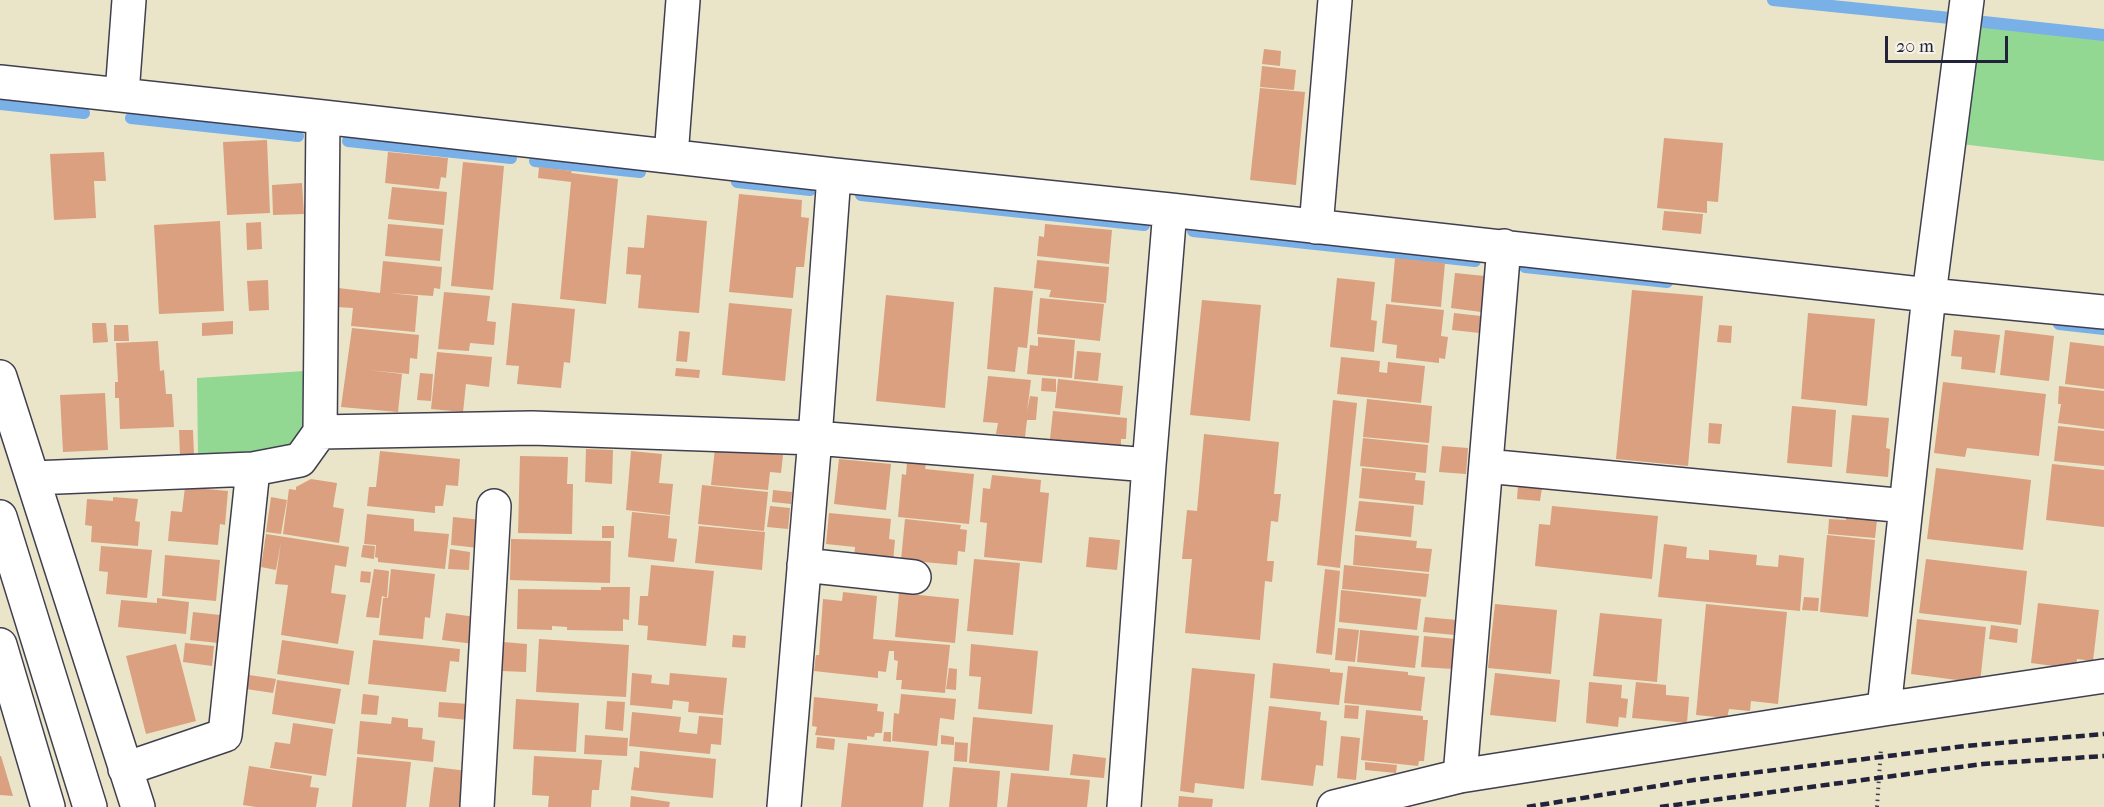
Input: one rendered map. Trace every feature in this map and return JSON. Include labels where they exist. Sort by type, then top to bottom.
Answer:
[{"type":"street","points":[[122,94],[129,0]]},
{"type":"street","points":[[671,156],[683,0]]},
{"type":"street","points":[[1316,227],[1335,0]]},
{"type":"street","points":[[1884,709],[1929,295],[1967,0]]},
{"type":"street","points":[[0,82],[834,175],[1504,246],[1929,295],[2104,312]]},
{"type":"street","points":[[33,478],[253,469],[300,460],[320,432],[323,117]]},
{"type":"street","points":[[784,807],[815,438],[834,175]]},
{"type":"street","points":[[1124,807],[1170,210]]},
{"type":"street","points":[[1460,776],[1504,246]]},
{"type":"street","points":[[0,377],[138,807]]},
{"type":"street","points":[[320,432],[532,428],[815,438],[1149,465]]},
{"type":"street","points":[[1486,466],[1906,506]]},
{"type":"street","points":[[125,769],[225,735],[253,469]]},
{"type":"street","points":[[477,807],[494,506]]},
{"type":"street","points":[[0,517],[90,807]]},
{"type":"street","points":[[804,565],[914,577]]},
{"type":"street","points":[[0,645],[48,807]]},
{"type":"street","points":[[1334,807],[1460,776],[2104,676]]},
{"type":"path","points":[[1876,807],[1884,709]]},
{"type":"green space","points":[[1977,26],[2104,40],[2104,161],[1961,144]]},
{"type":"green space","points":[[304,371],[302,438],[286,452],[198,457],[197,378]]},
{"type":"building","points":[[1264,49],[1281,51],[1280,66],[1262,64]]},
{"type":"building","points":[[1262,66],[1296,70],[1294,90],[1260,87]]},
{"type":"building","points":[[1260,88],[1305,92],[1296,185],[1250,180]]},
{"type":"building","points":[[1664,138],[1723,143],[1718,202],[1707,201],[1707,213],[1657,208]]},
{"type":"building","points":[[267,140],[270,213],[227,215],[223,142]]},
{"type":"building","points":[[104,152],[106,181],[94,181],[96,218],[54,220],[50,154]]},
{"type":"building","points":[[388,152],[448,158],[446,178],[441,177],[439,189],[385,183]]},
{"type":"building","points":[[463,162],[504,166],[493,290],[451,286]]},
{"type":"building","points":[[539,167],[618,179],[606,304],[560,299],[571,182],[538,178]]},
{"type":"building","points":[[302,183],[304,214],[273,215],[272,185]]},
{"type":"building","points":[[392,187],[447,192],[444,225],[388,219]]},
{"type":"building","points":[[739,194],[802,200],[801,217],[809,218],[804,267],[796,267],[793,298],[729,292]]},
{"type":"building","points":[[1664,211],[1703,214],[1701,234],[1662,230]]},
{"type":"building","points":[[647,215],[707,221],[699,313],[638,308],[641,275],[626,274],[628,247],[644,248]]},
{"type":"building","points":[[220,221],[224,311],[159,314],[154,225]]},
{"type":"building","points":[[261,222],[262,249],[247,250],[246,223]]},
{"type":"building","points":[[388,224],[443,229],[440,261],[385,256]]},
{"type":"building","points":[[1045,224],[1112,230],[1109,264],[1037,256],[1039,236],[1044,237]]},
{"type":"building","points":[[1395,258],[1445,263],[1441,307],[1391,302]]},
{"type":"building","points":[[1037,260],[1109,267],[1106,303],[1049,297],[1051,290],[1034,288]]},
{"type":"building","points":[[383,261],[442,267],[440,289],[434,288],[433,296],[388,293],[418,296],[415,332],[351,326],[353,308],[336,307],[338,288],[380,293]]},
{"type":"building","points":[[1455,273],[1485,276],[1481,312],[1451,308]]},
{"type":"building","points":[[1337,278],[1375,282],[1371,320],[1377,321],[1374,352],[1330,347]]},
{"type":"building","points":[[268,280],[269,310],[249,311],[247,281]]},
{"type":"building","points":[[994,287],[1033,291],[1027,348],[1018,347],[1015,372],[987,369]]},
{"type":"building","points":[[1632,290],[1703,296],[1688,466],[1616,459]]},
{"type":"building","points":[[444,292],[490,296],[487,321],[496,322],[494,345],[470,343],[469,351],[438,349]]},
{"type":"building","points":[[886,295],[954,302],[945,408],[876,401]]},
{"type":"building","points":[[1040,298],[1104,304],[1100,341],[1037,334]]},
{"type":"building","points":[[1202,300],[1261,305],[1250,421],[1190,415]]},
{"type":"building","points":[[512,303],[575,309],[570,363],[564,362],[561,388],[517,384],[519,366],[506,365]]},
{"type":"building","points":[[729,303],[792,309],[785,381],[722,375]]},
{"type":"building","points":[[1386,304],[1444,310],[1441,336],[1448,337],[1445,359],[1439,358],[1439,363],[1396,358],[1397,345],[1382,343]]},
{"type":"building","points":[[1454,313],[1481,316],[1480,333],[1452,330]]},
{"type":"building","points":[[1808,313],[1875,319],[1867,406],[1801,399]]},
{"type":"building","points":[[233,321],[233,334],[202,336],[202,323]]},
{"type":"building","points":[[92,323],[106,323],[108,342],[93,343]]},
{"type":"building","points":[[114,325],[128,325],[129,341],[114,341]]},
{"type":"building","points":[[1719,325],[1732,326],[1731,343],[1717,342]]},
{"type":"building","points":[[352,328],[419,335],[417,359],[410,358],[409,374],[368,370],[402,374],[398,412],[341,407]]},
{"type":"building","points":[[1954,330],[2000,335],[1995,373],[1961,369],[1962,357],[1951,356]]},
{"type":"building","points":[[2005,330],[2054,336],[2049,381],[2000,375]]},
{"type":"building","points":[[679,331],[690,332],[687,362],[676,361]]},
{"type":"building","points":[[1038,337],[1075,340],[1072,378],[1027,374],[1030,345],[1038,346]]},
{"type":"building","points":[[158,341],[160,371],[164,370],[166,394],[172,394],[174,427],[120,429],[119,398],[115,398],[115,382],[118,382],[116,343]]},
{"type":"building","points":[[2070,342],[2104,346],[2104,389],[2065,384]]},
{"type":"building","points":[[1077,351],[1101,353],[1098,381],[1074,379]]},
{"type":"building","points":[[437,352],[492,357],[489,387],[466,384],[463,412],[431,409]]},
{"type":"building","points":[[1341,357],[1380,361],[1379,372],[1387,373],[1388,362],[1425,366],[1421,403],[1337,394]]},
{"type":"building","points":[[676,368],[700,370],[699,378],[675,376]]},
{"type":"building","points":[[420,373],[433,374],[431,401],[417,400]]},
{"type":"building","points":[[988,376],[1031,380],[1027,412],[1030,396],[1038,397],[1036,420],[1027,420],[1025,437],[996,434],[998,423],[983,422]]},
{"type":"building","points":[[1042,378],[1056,379],[1056,392],[1041,391]]},
{"type":"building","points":[[1058,379],[1123,386],[1120,415],[1055,408]]},
{"type":"building","points":[[1943,382],[2046,394],[2039,456],[1967,448],[1965,457],[1934,453]]},
{"type":"building","points":[[2059,386],[2104,391],[2104,429],[2058,423],[2061,404],[2058,404]]},
{"type":"building","points":[[105,393],[108,450],[63,452],[60,395]]},
{"type":"building","points":[[1367,399],[1432,406],[1429,443],[1363,437]]},
{"type":"building","points":[[1333,400],[1357,403],[1340,568],[1317,565]]},
{"type":"building","points":[[1792,406],[1836,410],[1832,467],[1787,463]]},
{"type":"building","points":[[1053,411],[1127,418],[1126,439],[1121,439],[1121,447],[1050,439]]},
{"type":"building","points":[[1852,415],[1889,418],[1886,448],[1890,449],[1888,477],[1846,473]]},
{"type":"building","points":[[1709,423],[1722,424],[1720,444],[1708,443]]},
{"type":"building","points":[[2058,426],[2104,431],[2104,466],[2054,461]]},
{"type":"building","points":[[179,430],[193,430],[194,455],[180,456]]},
{"type":"building","points":[[1204,434],[1279,442],[1274,494],[1281,494],[1278,522],[1271,521],[1267,561],[1274,561],[1272,582],[1265,581],[1260,640],[1185,633],[1192,559],[1182,559],[1187,510],[1197,511]]},
{"type":"building","points":[[1363,438],[1428,445],[1426,473],[1360,466]]},
{"type":"building","points":[[1442,446],[1468,448],[1466,474],[1439,472]]},
{"type":"building","points":[[715,448],[783,455],[781,473],[770,472],[768,490],[711,485]]},
{"type":"building","points":[[586,449],[613,450],[612,484],[585,482]]},
{"type":"building","points":[[380,451],[460,459],[458,486],[446,485],[443,506],[435,506],[435,513],[367,506],[369,487],[376,487]]},
{"type":"building","points":[[631,451],[662,454],[659,483],[673,484],[670,515],[626,510]]},
{"type":"building","points":[[520,456],[568,457],[567,484],[573,484],[572,534],[518,533]]},
{"type":"building","points":[[839,459],[891,464],[886,510],[834,504]]},
{"type":"building","points":[[907,462],[926,464],[925,469],[974,474],[969,524],[898,517],[902,474],[906,475]]},
{"type":"building","points":[[2052,464],[2104,470],[2104,527],[2046,520]]},
{"type":"building","points":[[1362,468],[1416,473],[1415,480],[1425,481],[1423,505],[1359,498]]},
{"type":"building","points":[[1936,468],[2031,480],[2023,550],[1927,539]]},
{"type":"building","points":[[992,475],[1041,480],[1040,492],[1049,493],[1042,563],[984,557],[987,523],[980,522],[983,488],[990,489]]},
{"type":"building","points":[[311,479],[337,483],[333,507],[344,509],[339,543],[283,534],[289,489],[296,490],[296,487]]},
{"type":"building","points":[[702,485],[768,492],[764,531],[698,524]]},
{"type":"building","points":[[1518,485],[1542,488],[1540,501],[1517,499]]},
{"type":"building","points":[[185,487],[228,491],[225,525],[220,524],[218,545],[168,541],[171,511],[182,512]]},
{"type":"building","points":[[773,490],[792,492],[791,504],[772,502]]},
{"type":"building","points":[[113,497],[138,499],[135,521],[140,522],[138,546],[91,542],[92,526],[85,525],[87,499],[113,501]]},
{"type":"building","points":[[271,497],[287,500],[281,534],[266,532]]},
{"type":"building","points":[[1359,501],[1414,506],[1411,537],[1355,531]]},
{"type":"building","points":[[770,506],[790,508],[788,529],[767,527]]},
{"type":"building","points":[[1552,506],[1658,516],[1652,579],[1535,566],[1539,524],[1550,525]]},
{"type":"building","points":[[632,512],[670,516],[668,538],[677,539],[674,562],[628,557]]},
{"type":"building","points":[[829,513],[891,519],[889,539],[895,540],[893,562],[854,558],[855,547],[826,544]]},
{"type":"building","points":[[367,514],[414,519],[414,531],[449,534],[445,569],[378,562],[378,558],[375,557],[376,545],[364,544]]},
{"type":"building","points":[[453,517],[482,520],[479,548],[451,545]]},
{"type":"building","points":[[1846,517],[1877,520],[1875,538],[1828,534],[1829,519],[1846,520]]},
{"type":"building","points":[[905,519],[961,525],[960,529],[967,530],[965,552],[958,551],[957,565],[901,560]]},
{"type":"building","points":[[602,526],[614,526],[614,538],[602,538]]},
{"type":"building","points":[[699,526],[765,532],[762,570],[695,563]]},
{"type":"building","points":[[266,534],[349,547],[346,567],[335,565],[331,593],[346,595],[338,644],[281,635],[288,585],[275,584],[281,542],[276,570],[261,567]]},
{"type":"building","points":[[1355,535],[1417,541],[1416,548],[1432,549],[1429,572],[1353,565]]},
{"type":"building","points":[[1827,535],[1875,540],[1868,617],[1820,612]]},
{"type":"building","points":[[1089,537],[1120,540],[1117,570],[1086,567]]},
{"type":"building","points":[[511,539],[611,541],[610,583],[510,580]]},
{"type":"building","points":[[1664,544],[1687,547],[1686,558],[1709,560],[1709,550],[1757,555],[1756,565],[1778,567],[1779,555],[1804,558],[1800,611],[1658,597]]},
{"type":"building","points":[[363,545],[375,546],[374,559],[361,557]]},
{"type":"building","points":[[101,546],[152,550],[147,598],[106,594],[108,572],[99,571]]},
{"type":"building","points":[[450,549],[470,552],[469,570],[448,569]]},
{"type":"building","points":[[165,555],[220,560],[216,601],[162,596]]},
{"type":"building","points":[[974,559],[1020,563],[1013,635],[967,631]]},
{"type":"building","points":[[1926,559],[2027,571],[2021,625],[1919,613]]},
{"type":"building","points":[[651,565],[714,571],[706,646],[647,640],[648,626],[638,625],[640,596],[648,596]]},
{"type":"building","points":[[1344,565],[1429,574],[1426,597],[1342,589]]},
{"type":"building","points":[[374,569],[389,571],[387,598],[382,596],[379,618],[366,617]]},
{"type":"building","points":[[391,569],[435,574],[430,618],[425,617],[423,639],[379,635],[383,598],[388,598]]},
{"type":"building","points":[[1325,569],[1340,571],[1332,655],[1316,653]]},
{"type":"building","points":[[361,571],[371,572],[370,583],[360,582]]},
{"type":"building","points":[[601,587],[630,587],[629,620],[623,619],[623,631],[567,630],[567,627],[552,626],[552,630],[517,629],[518,589],[601,590]]},
{"type":"building","points":[[1341,590],[1421,599],[1417,630],[1339,622]]},
{"type":"building","points":[[843,592],[877,596],[873,639],[950,645],[945,693],[901,689],[902,680],[896,680],[898,661],[894,660],[894,651],[889,651],[886,672],[878,671],[878,678],[814,671],[816,655],[819,655],[823,599],[842,601]]},
{"type":"building","points":[[899,593],[959,599],[955,643],[895,637]]},
{"type":"building","points":[[1804,597],[1819,598],[1818,611],[1802,610]]},
{"type":"building","points":[[157,598],[189,602],[186,634],[118,627],[121,600],[157,603]]},
{"type":"building","points":[[2038,603],[2099,610],[2093,661],[2077,659],[2076,669],[2031,663]]},
{"type":"building","points":[[1495,604],[1557,610],[1551,674],[1488,668]]},
{"type":"building","points":[[1706,604],[1787,612],[1778,704],[1751,701],[1750,711],[1729,709],[1727,718],[1696,715]]},
{"type":"building","points":[[193,612],[220,615],[218,643],[190,640]]},
{"type":"building","points":[[446,613],[476,617],[474,644],[442,640]]},
{"type":"building","points":[[1600,613],[1662,619],[1657,682],[1593,676]]},
{"type":"building","points":[[1425,617],[1457,620],[1455,635],[1423,632]]},
{"type":"building","points":[[1917,619],[1986,627],[1980,683],[1911,674]]},
{"type":"building","points":[[1991,625],[2018,629],[2017,643],[1989,639]]},
{"type":"building","points":[[1338,628],[1359,630],[1355,662],[1335,660]]},
{"type":"building","points":[[1360,630],[1419,636],[1415,668],[1357,662]]},
{"type":"building","points":[[733,635],[746,636],[745,648],[732,647]]},
{"type":"building","points":[[1424,636],[1456,639],[1453,669],[1421,667]]},
{"type":"building","points":[[539,639],[629,645],[626,697],[536,692]]},
{"type":"building","points":[[282,640],[354,651],[349,685],[277,674]]},
{"type":"building","points":[[373,640],[460,649],[459,662],[450,661],[446,692],[368,684]]},
{"type":"building","points":[[503,642],[527,644],[526,672],[502,671]]},
{"type":"building","points":[[185,643],[214,646],[212,666],[183,662]]},
{"type":"building","points":[[176,644],[196,721],[146,734],[126,656]]},
{"type":"building","points":[[971,644],[1038,651],[1032,714],[978,709],[981,677],[969,676]]},
{"type":"building","points":[[1273,663],[1330,669],[1330,672],[1343,673],[1339,705],[1270,698]]},
{"type":"building","points":[[1348,666],[1408,672],[1408,675],[1425,677],[1421,711],[1344,703]]},
{"type":"building","points":[[949,668],[957,669],[956,690],[946,689]]},
{"type":"building","points":[[1192,668],[1255,674],[1244,789],[1195,783],[1194,793],[1180,791]]},
{"type":"building","points":[[632,673],[652,675],[651,683],[669,685],[670,673],[727,678],[723,715],[688,712],[689,702],[673,700],[672,709],[630,705]]},
{"type":"building","points":[[1495,673],[1560,680],[1556,722],[1490,715]]},
{"type":"building","points":[[249,675],[276,679],[273,693],[246,689]]},
{"type":"building","points":[[277,680],[341,689],[335,724],[272,714]]},
{"type":"building","points":[[1589,682],[1622,685],[1621,698],[1628,699],[1626,718],[1619,717],[1618,727],[1586,723]]},
{"type":"building","points":[[1636,682],[1666,685],[1666,695],[1689,697],[1687,723],[1632,718]]},
{"type":"building","points":[[363,694],[379,696],[377,715],[361,714]]},
{"type":"building","points":[[901,694],[956,699],[954,720],[940,718],[937,746],[892,741],[894,713],[899,714]]},
{"type":"building","points":[[814,697],[878,704],[877,711],[884,712],[882,733],[875,733],[874,737],[867,736],[867,740],[815,735],[817,727],[812,726]]},
{"type":"building","points":[[516,699],[579,703],[576,752],[513,749]]},
{"type":"building","points":[[607,701],[625,702],[623,731],[605,729]]},
{"type":"building","points":[[439,702],[469,704],[468,720],[438,717]]},
{"type":"building","points":[[1345,705],[1359,706],[1358,719],[1344,718]]},
{"type":"building","points":[[1269,706],[1321,712],[1320,720],[1327,721],[1323,766],[1316,765],[1313,786],[1261,780]]},
{"type":"building","points":[[1366,710],[1423,716],[1423,720],[1428,720],[1424,761],[1419,761],[1418,766],[1361,760]]},
{"type":"building","points":[[632,712],[681,717],[679,732],[697,734],[699,716],[723,718],[721,745],[711,744],[710,754],[629,746]]},
{"type":"building","points":[[392,717],[408,719],[408,727],[423,728],[422,739],[435,741],[433,762],[357,754],[360,721],[391,724]]},
{"type":"building","points":[[973,717],[1053,725],[1049,771],[969,763]]},
{"type":"building","points":[[293,723],[333,729],[326,776],[270,768],[275,742],[290,744]]},
{"type":"building","points":[[884,732],[891,732],[891,742],[883,741]]},
{"type":"building","points":[[585,735],[628,738],[627,756],[584,754]]},
{"type":"building","points":[[941,735],[954,737],[954,745],[941,744]]},
{"type":"building","points":[[1341,736],[1360,738],[1356,780],[1337,778]]},
{"type":"building","points":[[817,737],[835,739],[834,750],[816,748]]},
{"type":"building","points":[[955,742],[968,743],[967,762],[954,761]]},
{"type":"building","points":[[848,743],[929,751],[923,807],[841,807]]},
{"type":"building","points":[[640,751],[716,759],[713,798],[631,790],[634,767],[639,768]]},
{"type":"building","points":[[1073,754],[1106,758],[1104,778],[1070,775]]},
{"type":"building","points":[[1,756],[13,796],[0,795]]},
{"type":"building","points":[[534,756],[602,760],[599,790],[592,790],[591,807],[548,807],[549,796],[532,795]]},
{"type":"building","points":[[357,757],[411,762],[406,807],[352,807]]},
{"type":"building","points":[[1365,762],[1397,765],[1396,773],[1365,770]]},
{"type":"building","points":[[249,766],[312,776],[310,787],[319,788],[316,807],[243,805]]},
{"type":"building","points":[[434,767],[468,771],[464,807],[429,807]]},
{"type":"building","points":[[953,767],[1000,771],[997,807],[949,807]]},
{"type":"building","points":[[1011,773],[1090,780],[1087,807],[1007,807]]},
{"type":"building","points":[[631,796],[670,802],[669,807],[630,807]]},
{"type":"building","points":[[1179,796],[1213,799],[1212,807],[1178,807]]},
{"type":"waterway","points":[[1773,0],[1950,18]]},
{"type":"waterway","points":[[1984,22],[2104,35]]},
{"type":"waterway","points":[[0,104],[84,113]]},
{"type":"waterway","points":[[131,118],[298,136]]},
{"type":"waterway","points":[[348,141],[511,158]]},
{"type":"waterway","points":[[535,161],[640,172]]},
{"type":"waterway","points":[[737,182],[810,190]]},
{"type":"waterway","points":[[861,195],[1144,225]]},
{"type":"waterway","points":[[1193,231],[1475,261]]},
{"type":"waterway","points":[[1525,267],[1667,282]]},
{"type":"waterway","points":[[2059,324],[2104,329]]},
{"type":"railway","points":[[1527,807],[1694,780],[1965,746],[2104,734]]},
{"type":"railway","points":[[1660,807],[1983,764],[2104,756]]}]
